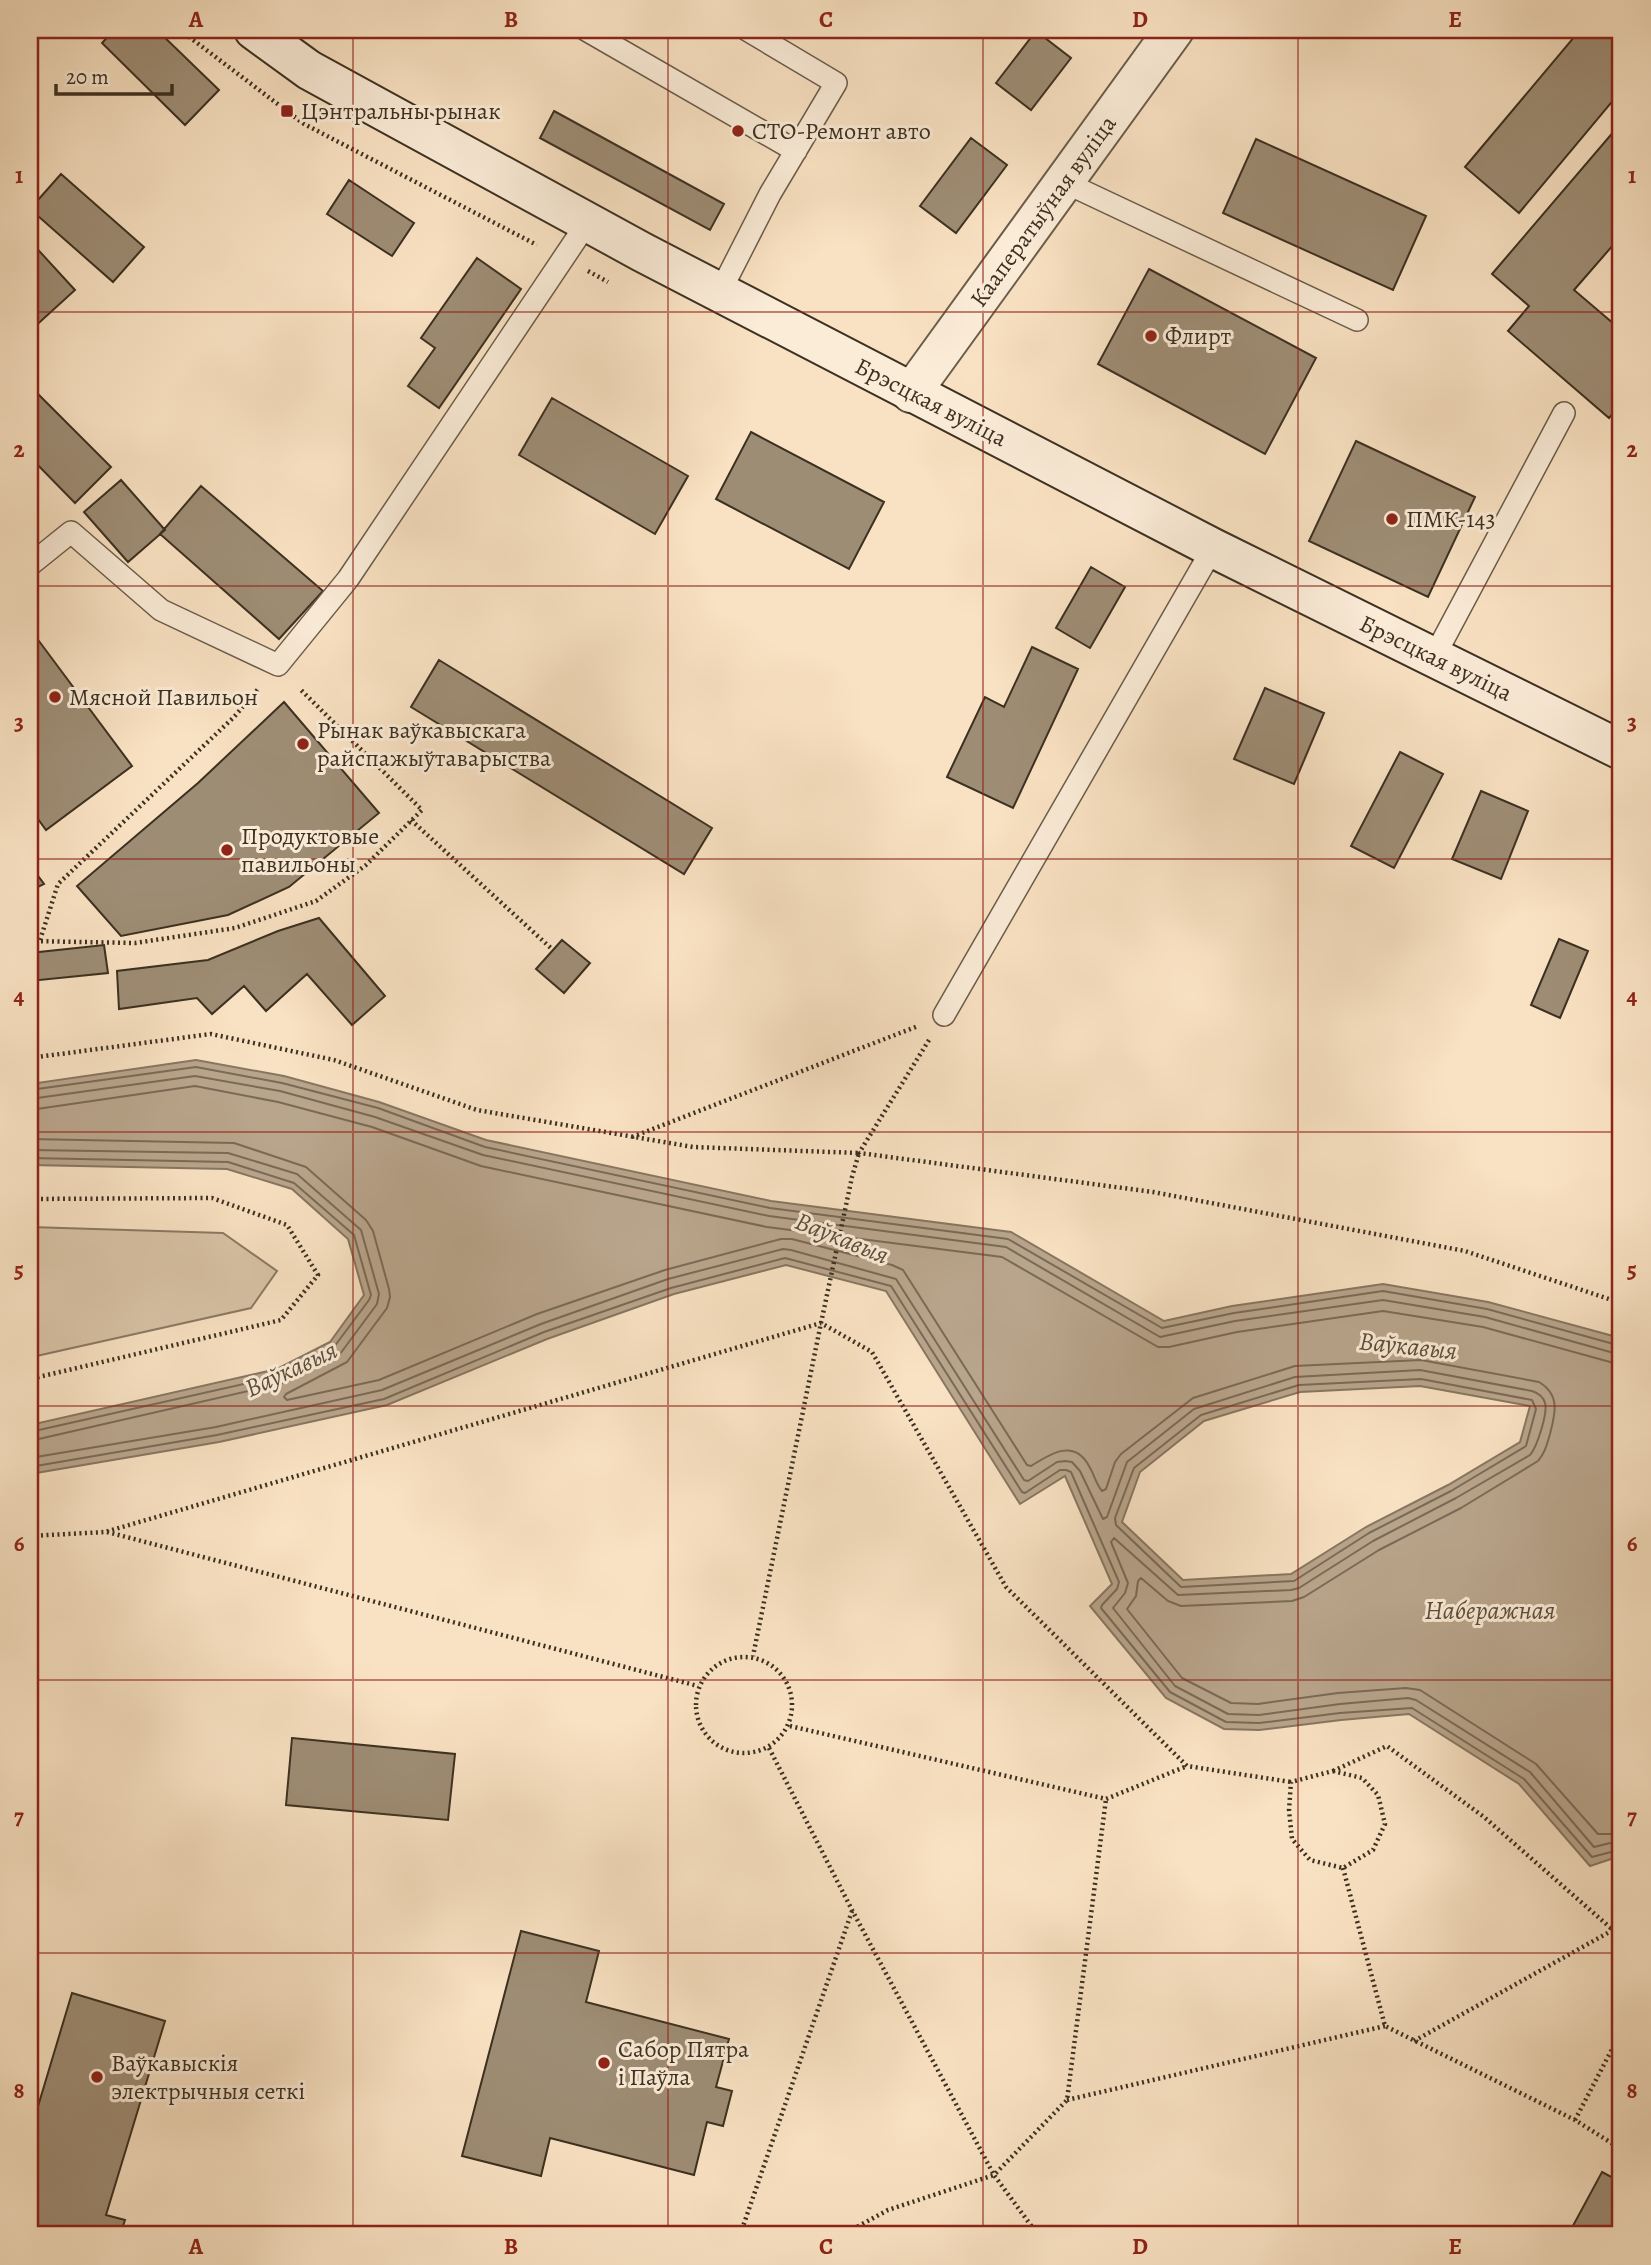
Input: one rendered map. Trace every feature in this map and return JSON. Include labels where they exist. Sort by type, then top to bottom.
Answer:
[{"type":"street","name":"Брэсцкая вуліца","points":[[254,30],[309,70],[587,223],[1213,548],[1621,750]]},
{"type":"street","name":"Кааператыўная вуліца","points":[[911,393],[1174,30]]},
{"type":"lane","points":[[586,30],[796,151]]},
{"type":"lane","points":[[719,292],[770,194],[836,83],[747,30]]},
{"type":"lane","points":[[1063,182],[1357,320]]},
{"type":"lane","points":[[30,565],[71,532],[161,610],[278,665],[348,579],[587,223]]},
{"type":"lane","points":[[1434,657],[1564,413]]},
{"type":"lane","points":[[944,1015],[1213,548]]},
{"type":"path","points":[[30,941],[135,943],[235,928],[316,901],[366,865],[422,810],[278,665],[234,717],[58,884],[40,940]]},
{"type":"path","points":[[411,820],[553,950]]},
{"type":"path","points":[[631,1137],[944,1015]]},
{"type":"path","points":[[753,1657],[821,1323],[859,1153],[944,1015]]},
{"type":"path","points":[[30,1058],[211,1034],[334,1060],[477,1110],[693,1147],[859,1153],[1153,1192],[1465,1251],[1621,1303]]},
{"type":"path","points":[[30,1199],[212,1198],[287,1225],[318,1275],[281,1320],[30,1379]]},
{"type":"path","points":[[30,1536],[105,1532],[821,1323],[872,1352],[1006,1587],[1187,1766]]},
{"type":"path","points":[[105,1532],[698,1686]]},
{"type":"path","points":[[753,1657],[779,1670],[793,1697],[790,1726],[769,1748],[739,1755],[712,1743],[696,1717],[698,1686],[720,1662],[753,1657]]},
{"type":"path","points":[[790,1726],[1106,1799],[1187,1766],[1291,1782],[1333,1771],[1387,1746],[1484,1816],[1613,1930],[1621,1932]]},
{"type":"path","points":[[769,1748],[994,2175],[1038,2235]]},
{"type":"path","points":[[1291,1782],[1289,1810],[1292,1839],[1310,1860],[1343,1868],[1373,1850],[1384,1824],[1378,1795],[1362,1778],[1333,1771]]},
{"type":"path","points":[[1067,2100],[1106,1799]]},
{"type":"path","points":[[1343,1868],[1385,2026]]},
{"type":"path","points":[[740,2235],[852,1910]]},
{"type":"path","points":[[1413,2041],[1613,1930]]},
{"type":"path","points":[[842,2235],[888,2210],[994,2175],[1067,2100],[1385,2026],[1575,2120],[1621,2149]]},
{"type":"path","points":[[1575,2120],[1621,2032]]},
{"type":"shaded area","points":[[30,1227],[223,1233],[277,1271],[251,1308],[32,1357]]},
{"type":"water","name":"Наберажная","points":[[196,1060],[284,1076],[379,1102],[486,1140],[771,1201],[1011,1232],[1164,1321],[1232,1306],[1383,1284],[1488,1302],[1613,1336],[1621,1341],[1621,1861],[1611,1859],[1590,1866],[1519,1784],[1409,1714],[1259,1730],[1224,1729],[1166,1698],[1090,1606],[1112,1584],[1065,1476],[1020,1504],[886,1291],[786,1265],[674,1294],[547,1339],[387,1405],[219,1442],[30,1474],[30,1425],[277,1369],[330,1342],[364,1295],[348,1239],[292,1189],[227,1169],[30,1165],[30,1084]],"holes":[[[1420,1386],[1530,1406],[1520,1442],[1448,1485],[1366,1527],[1291,1574],[1183,1580],[1122,1522],[1140,1472],[1204,1421],[1300,1392]]]},
{"type":"building","points":[[114,30],[157,30],[219,90],[185,125],[102,43]]},
{"type":"building","points":[[1580,30],[1604,30],[1621,45],[1621,91],[1519,213],[1465,167]]},
{"type":"building","points":[[1036,31],[1071,58],[1031,110],[996,83]]},
{"type":"building","points":[[554,111],[724,204],[710,230],[540,138]]},
{"type":"building","points":[[1621,123],[1621,236],[1574,290],[1621,330],[1621,404],[1609,418],[1508,331],[1529,306],[1492,274]]},
{"type":"building","points":[[971,138],[1007,165],[956,233],[920,206]]},
{"type":"building","points":[[1256,139],[1426,216],[1393,290],[1223,213]]},
{"type":"building","points":[[61,174],[144,247],[113,282],[30,209]]},
{"type":"building","points":[[349,180],[414,223],[392,256],[327,214]]},
{"type":"building","points":[[30,241],[75,290],[30,331]]},
{"type":"building","points":[[477,258],[521,289],[439,408],[408,386],[435,348],[421,338]]},
{"type":"building","points":[[1149,269],[1316,358],[1265,454],[1098,364]]},
{"type":"building","points":[[30,386],[111,467],[75,503],[30,457]]},
{"type":"building","points":[[552,398],[688,476],[655,534],[519,455]]},
{"type":"building","points":[[751,432],[884,502],[849,569],[716,499]]},
{"type":"building","name":"ПМК-143","points":[[1356,441],[1475,497],[1428,597],[1309,541]]},
{"type":"building","points":[[121,480],[165,530],[128,562],[84,512]]},
{"type":"building","points":[[201,486],[323,591],[279,639],[160,534]]},
{"type":"building","points":[[1091,567],[1125,587],[1090,648],[1056,628]]},
{"type":"building","name":"Мясной Павильон","points":[[30,629],[132,766],[46,830],[30,808]]},
{"type":"building","points":[[1032,647],[1078,669],[1013,808],[947,777],[985,697],[1004,707]]},
{"type":"building","points":[[439,660],[712,828],[684,874],[411,707]]},
{"type":"building","points":[[1265,688],[1324,713],[1294,784],[1234,759]]},
{"type":"building","name":"Продуктовые павильоны","points":[[284,702],[379,813],[289,887],[228,915],[121,936],[77,886],[198,783]]},
{"type":"building","points":[[1400,752],[1443,774],[1394,868],[1351,846]]},
{"type":"building","points":[[1481,791],[1528,811],[1501,879],[1452,859]]},
{"type":"building","points":[[30,865],[44,884],[30,891]]},
{"type":"building","points":[[319,918],[385,996],[352,1025],[307,974],[266,1011],[244,986],[212,1014],[197,998],[119,1009],[117,971],[208,960],[278,931]]},
{"type":"building","points":[[1559,939],[1588,951],[1560,1018],[1531,1005]]},
{"type":"building","points":[[562,940],[590,963],[564,993],[536,969]]},
{"type":"building","points":[[104,945],[108,973],[30,981],[30,953]]},
{"type":"building","points":[[292,1738],[455,1754],[448,1820],[286,1805]]},
{"type":"building","name":"Сабор Пятра і Паўла","points":[[521,1931],[599,1951],[586,2002],[729,2039],[716,2087],[732,2091],[723,2126],[707,2122],[694,2175],[550,2138],[541,2176],[462,2156]]},
{"type":"building","name":"Ваўкавыскія электрычныя сеткі","points":[[72,1993],[165,2021],[106,2215],[125,2220],[120,2235],[30,2235],[30,2133]]},
{"type":"building","points":[[1602,2172],[1621,2182],[1621,2235],[1568,2235]]},
{"type":"place","name":"Цэнтральны рынак","points":[[287,111]]},
{"type":"place","name":"СТО-Ремонт авто","points":[[738,131]]},
{"type":"place","name":"Флирт","points":[[1151,336]]},
{"type":"place","name":"ПМК-143","points":[[1392,519]]},
{"type":"place","name":"Мясной Павильон","points":[[55,697]]},
{"type":"place","name":"Рынак ваўкавыскага райспажыўтаварыства","points":[[303,744]]},
{"type":"place","name":"Продуктовые павильоны","points":[[227,850]]},
{"type":"place","name":"Сабор Пятра і Паўла","points":[[604,2063]]},
{"type":"place","name":"Ваўкавыскія электрычныя сеткі","points":[[97,2077]]},
{"type":"water label","name":"Ваўкавыя","points":[[842,1238]]},
{"type":"water label","name":"Ваўкавыя","points":[[1408,1346]]},
{"type":"water label","name":"Ваўкавыя","points":[[291,1369]]}]
